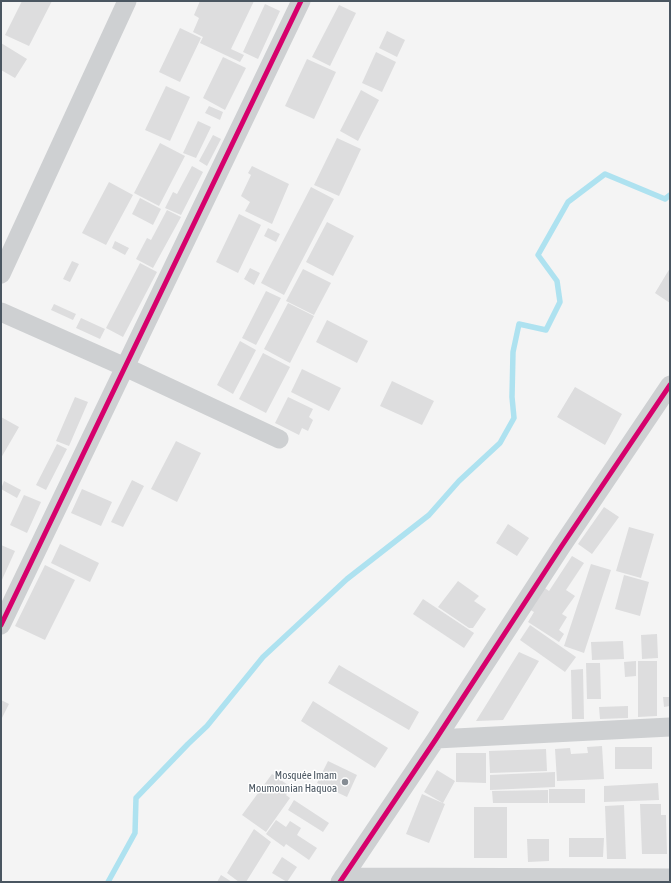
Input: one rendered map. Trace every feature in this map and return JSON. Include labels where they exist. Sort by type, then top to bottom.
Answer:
[{"type":"street","points":[[1,274],[127,1]]},
{"type":"street","points":[[1,625],[301,1]]},
{"type":"street","points":[[1,312],[126,367],[279,440]]},
{"type":"street","points":[[341,880],[436,739],[561,547],[670,384]]},
{"type":"street","points":[[436,739],[670,727]]},
{"type":"street","points":[[341,880],[670,878]]},
{"type":"building","points":[[22,1],[52,1],[29,46],[5,35]]},
{"type":"building","points":[[200,1],[254,1],[231,49],[244,55],[240,62],[200,43],[203,37],[193,32],[199,18],[194,15]]},
{"type":"building","points":[[265,4],[280,11],[258,59],[243,52]]},
{"type":"building","points":[[339,5],[356,13],[330,66],[312,57]]},
{"type":"building","points":[[180,28],[201,38],[180,82],[159,72]]},
{"type":"building","points":[[387,31],[405,40],[397,57],[379,48]]},
{"type":"building","points":[[1,43],[27,59],[15,78],[1,70]]},
{"type":"building","points":[[376,52],[396,62],[382,92],[362,83]]},
{"type":"building","points":[[223,57],[246,68],[225,110],[203,98]]},
{"type":"building","points":[[307,59],[336,72],[314,119],[285,106]]},
{"type":"building","points":[[166,86],[190,97],[170,141],[145,130]]},
{"type":"building","points":[[361,90],[379,100],[358,141],[340,131]]},
{"type":"building","points":[[209,106],[223,112],[220,120],[205,113]]},
{"type":"building","points":[[198,121],[211,127],[196,158],[183,153]]},
{"type":"building","points":[[213,135],[221,139],[207,166],[199,161]]},
{"type":"building","points":[[337,138],[361,149],[339,196],[314,185]]},
{"type":"building","points":[[160,143],[185,156],[159,206],[134,193]]},
{"type":"building","points":[[192,166],[203,172],[181,215],[165,208],[173,192],[177,194]]},
{"type":"building","points":[[252,166],[289,184],[272,224],[245,211],[250,202],[241,196],[251,175],[248,173]]},
{"type":"building","points":[[109,182],[133,195],[106,245],[82,233]]},
{"type":"building","points":[[311,187],[334,199],[284,295],[261,283]]},
{"type":"building","points":[[140,198],[161,209],[153,225],[132,214]]},
{"type":"building","points":[[167,210],[181,217],[153,268],[136,259],[147,238],[151,240]]},
{"type":"building","points":[[239,214],[261,225],[238,273],[216,262]]},
{"type":"building","points":[[327,222],[354,236],[333,276],[306,262]]},
{"type":"building","points":[[268,228],[280,234],[276,242],[264,236]]},
{"type":"building","points":[[115,241],[129,248],[125,255],[112,248]]},
{"type":"building","points":[[72,261],[79,264],[70,282],[63,279]]},
{"type":"building","points":[[140,263],[157,272],[123,337],[106,328]]},
{"type":"building","points":[[250,268],[260,273],[254,285],[244,279]]},
{"type":"building","points":[[670,268],[670,303],[655,293]]},
{"type":"building","points":[[303,269],[331,283],[314,315],[286,301]]},
{"type":"building","points":[[266,291],[281,298],[256,345],[242,338]]},
{"type":"building","points":[[288,303],[314,316],[290,363],[264,349]]},
{"type":"building","points":[[54,304],[76,314],[73,320],[51,310]]},
{"type":"building","points":[[81,318],[105,329],[100,339],[76,328]]},
{"type":"building","points":[[327,320],[368,341],[357,363],[316,342]]},
{"type":"building","points":[[240,341],[256,350],[233,394],[217,385]]},
{"type":"building","points":[[263,353],[290,367],[266,413],[239,399]]},
{"type":"building","points":[[302,369],[341,388],[329,411],[291,392]]},
{"type":"building","points":[[392,381],[434,401],[422,425],[380,406]]},
{"type":"building","points":[[575,387],[622,414],[605,445],[557,417]]},
{"type":"building","points":[[75,397],[88,402],[69,446],[56,441]]},
{"type":"building","points":[[288,397],[313,409],[309,417],[313,420],[308,431],[302,428],[299,435],[275,423]]},
{"type":"building","points":[[1,417],[19,427],[1,458]]},
{"type":"building","points":[[176,441],[201,453],[177,502],[151,489]]},
{"type":"building","points":[[57,444],[67,449],[46,490],[36,485]]},
{"type":"building","points":[[132,480],[144,486],[123,527],[111,522]]},
{"type":"building","points":[[4,481],[21,490],[17,498],[1,489]]},
{"type":"building","points":[[82,489],[112,502],[101,526],[71,513]]},
{"type":"building","points":[[24,495],[41,502],[27,533],[10,525]]},
{"type":"building","points":[[604,507],[619,517],[592,554],[578,544]]},
{"type":"building","points":[[508,524],[529,538],[517,556],[496,543]]},
{"type":"building","points":[[629,527],[654,534],[641,578],[616,571]]},
{"type":"building","points":[[60,544],[99,563],[90,582],[51,563]]},
{"type":"building","points":[[1,545],[15,551],[1,582]]},
{"type":"building","points":[[572,556],[584,563],[566,590],[575,596],[562,614],[567,617],[559,630],[564,634],[559,642],[528,622],[534,612],[527,608],[542,586],[549,591]]},
{"type":"building","points":[[591,564],[611,570],[584,653],[564,646]]},
{"type":"building","points":[[45,565],[75,580],[45,640],[15,626]]},
{"type":"building","points":[[624,575],[649,582],[640,616],[615,609]]},
{"type":"building","points":[[458,581],[479,596],[474,601],[486,609],[473,628],[469,628],[438,607]]},
{"type":"building","points":[[423,599],[474,633],[464,648],[413,614]]},
{"type":"building","points":[[530,625],[576,657],[565,672],[520,640]]},
{"type":"building","points":[[657,634],[658,658],[642,659],[641,635]]},
{"type":"building","points":[[623,641],[624,659],[592,660],[591,642]]},
{"type":"building","points":[[519,652],[539,661],[503,720],[476,721]]},
{"type":"building","points":[[636,661],[636,676],[625,677],[624,662]]},
{"type":"building","points":[[638,661],[657,661],[657,716],[638,717]]},
{"type":"building","points":[[586,663],[600,663],[601,699],[587,699]]},
{"type":"building","points":[[339,665],[419,712],[409,730],[328,683]]},
{"type":"building","points":[[583,669],[584,719],[572,719],[571,670]]},
{"type":"building","points":[[663,697],[669,697],[670,706],[664,707]]},
{"type":"building","points":[[1,700],[9,704],[1,720]]},
{"type":"building","points":[[313,701],[388,748],[375,768],[301,721]]},
{"type":"building","points":[[628,706],[628,718],[600,719],[599,707]]},
{"type":"building","points":[[602,746],[604,779],[557,781],[555,749],[570,748],[571,754],[588,753],[587,747]]},
{"type":"building","points":[[615,747],[652,747],[652,769],[615,769]]},
{"type":"building","points":[[546,749],[547,771],[490,773],[489,751]]},
{"type":"building","points":[[456,753],[486,753],[486,783],[456,782]]},
{"type":"building","points":[[328,761],[357,775],[347,797],[317,783]]},
{"type":"building","points":[[437,770],[455,781],[443,803],[424,792]]},
{"type":"building","points":[[555,772],[555,787],[490,790],[490,775]]},
{"type":"building","points":[[272,774],[291,787],[286,795],[290,798],[266,832],[242,815]]},
{"type":"building","points":[[658,783],[659,800],[604,802],[604,786]]},
{"type":"building","points":[[549,789],[585,789],[585,803],[549,803]]},
{"type":"building","points":[[548,790],[548,803],[493,803],[492,791]]},
{"type":"building","points":[[422,794],[445,804],[429,843],[406,834]]},
{"type":"building","points":[[294,800],[329,823],[323,832],[288,810]]},
{"type":"building","points":[[640,804],[661,804],[661,815],[666,815],[667,854],[642,854]]},
{"type":"building","points":[[624,805],[626,859],[607,859],[605,806]]},
{"type":"building","points":[[474,807],[507,807],[507,858],[474,858]]},
{"type":"building","points":[[276,820],[286,827],[290,821],[301,828],[297,835],[317,848],[309,860],[286,844],[284,847],[266,834]]},
{"type":"building","points":[[254,829],[271,842],[246,882],[239,882],[227,873]]},
{"type":"building","points":[[569,838],[604,838],[603,857],[569,857]]},
{"type":"building","points":[[527,839],[549,839],[549,861],[528,862]]},
{"type":"building","points":[[282,857],[297,867],[287,882],[272,873]]},
{"type":"building","points":[[221,875],[232,882],[217,882]]},
{"type":"waterway","points":[[108,882],[135,833],[136,798],[207,726],[263,657],[347,579],[429,515],[459,481],[500,443],[514,418],[512,397],[513,352],[519,324],[546,330],[560,302],[557,281],[538,255],[568,202],[605,174],[665,199],[670,195]]},
{"type":"cycle path","points":[[1,625],[301,1]]},
{"type":"cycle path","points":[[340,882],[670,385]]},
{"type":"place","name":"Mosquée Imam Moumounian Haquoa","points":[[345,782]]}]
